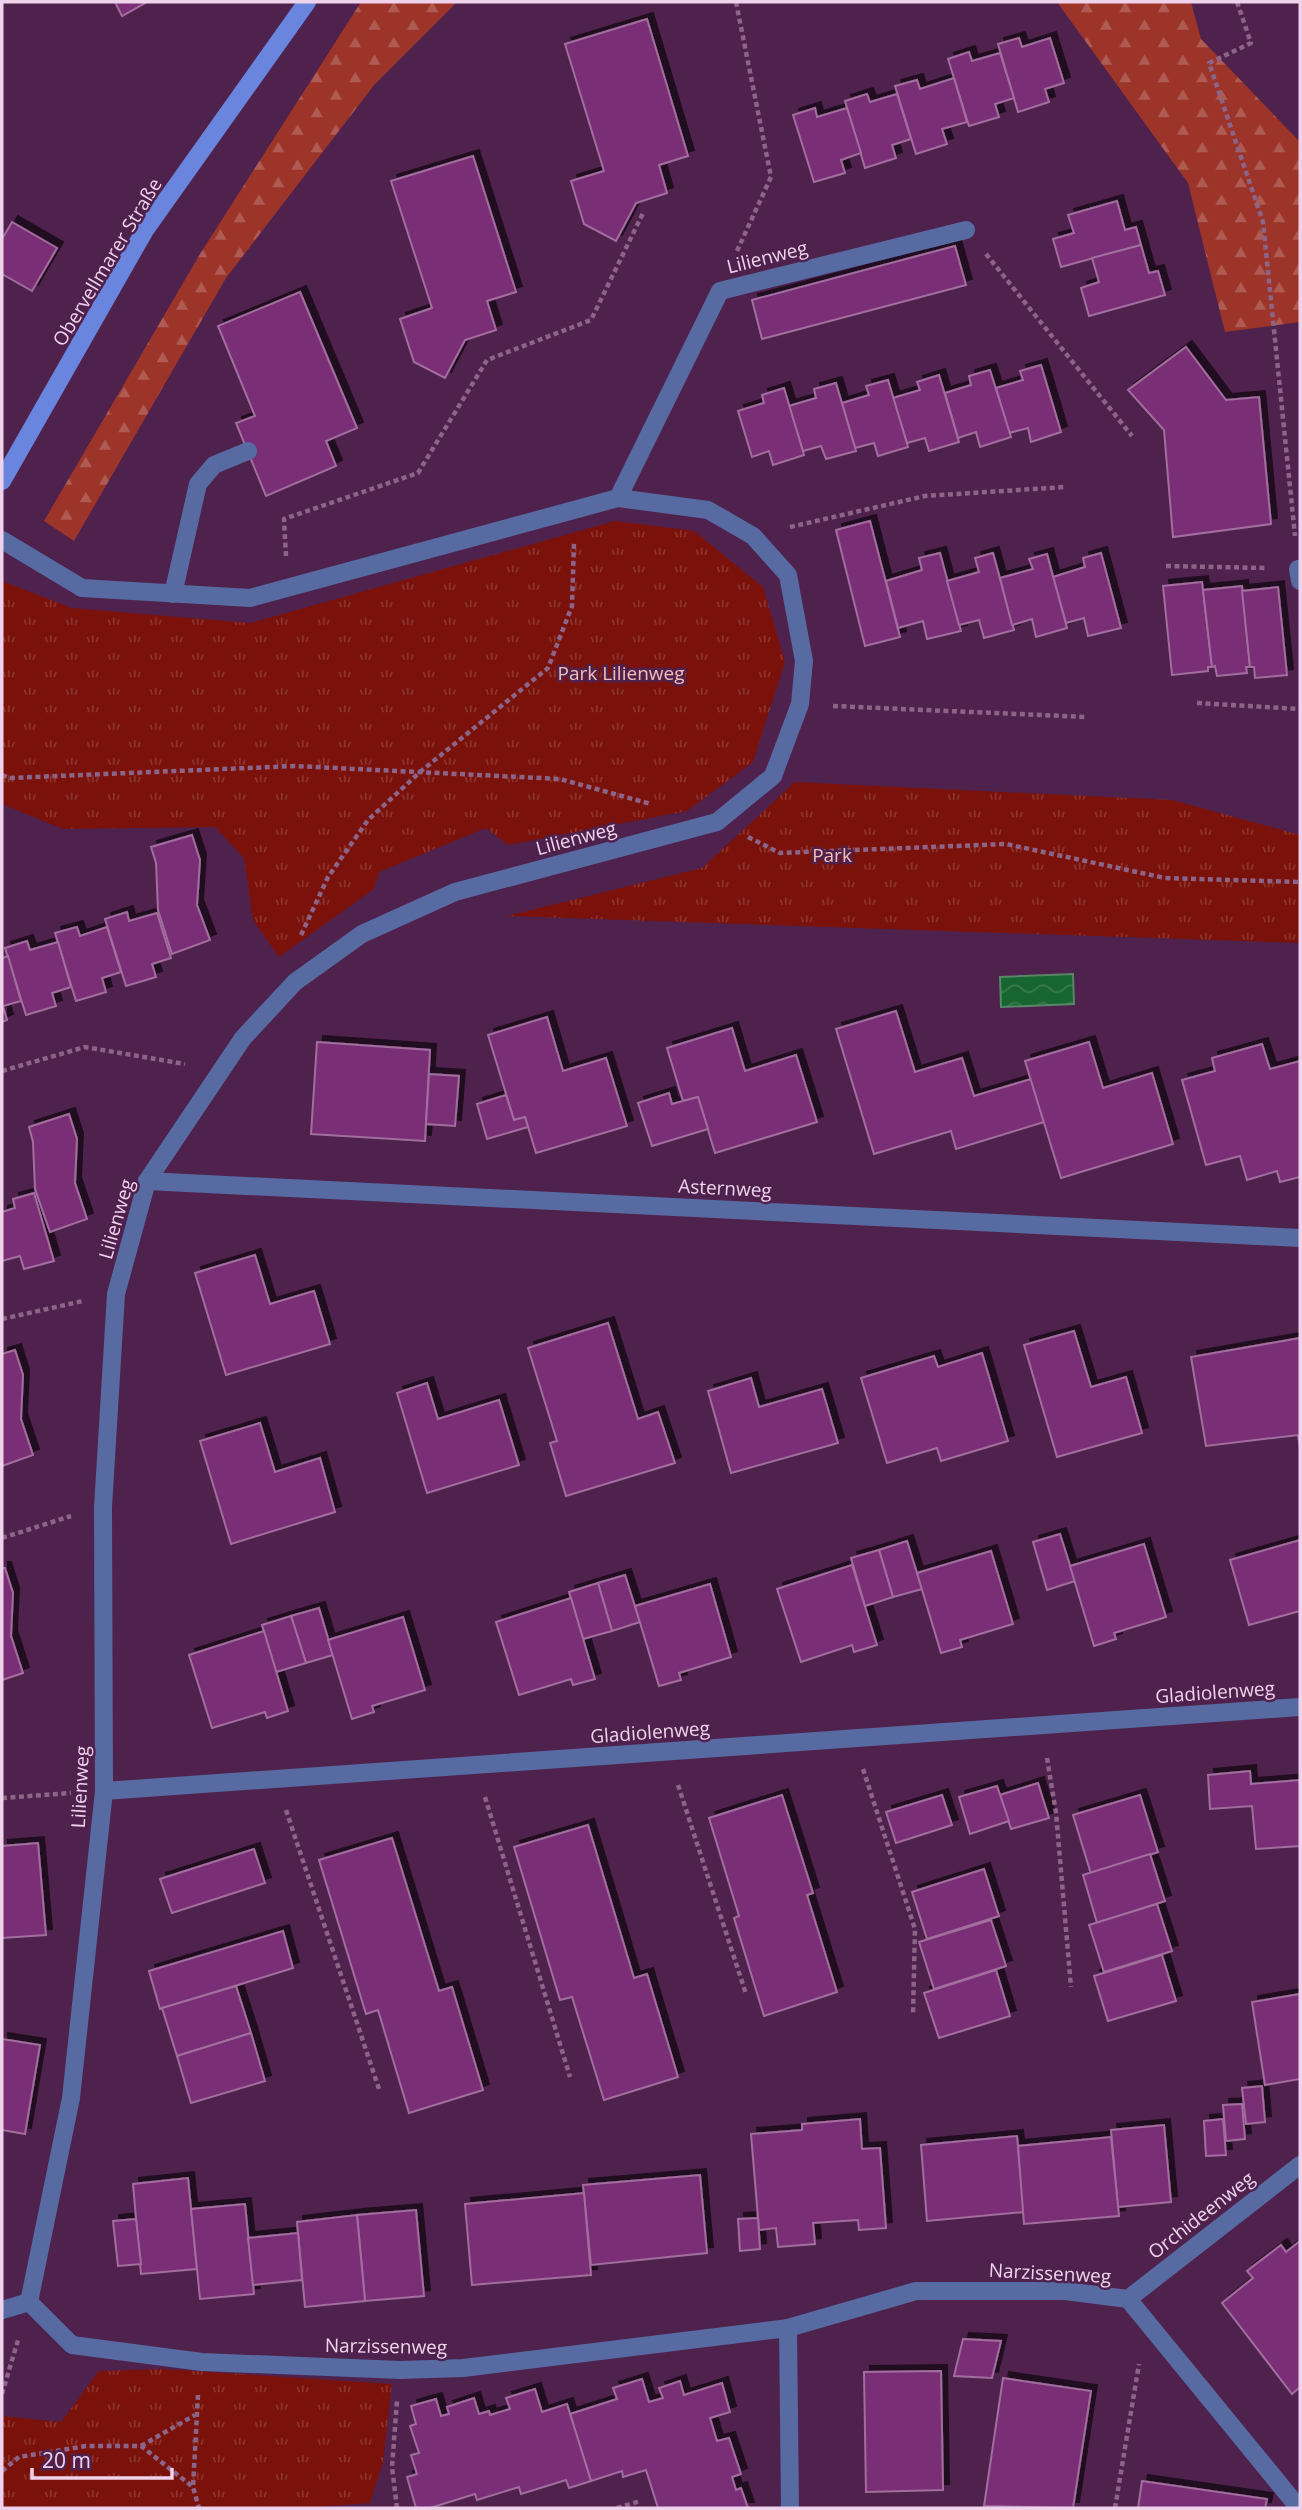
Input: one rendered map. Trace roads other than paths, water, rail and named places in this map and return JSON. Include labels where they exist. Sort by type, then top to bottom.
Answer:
[{"type":"main road","name":"Obervellmarer Straße","points":[[2,481],[145,230],[307,2]]},
{"type":"street","name":"Lilienweg","points":[[618,498],[720,290],[966,230]]},
{"type":"street","points":[[173,594],[198,484],[214,465],[248,451]]},
{"type":"street","name":"Lilienweg","points":[[2,540],[82,588],[250,598],[618,498],[708,510],[752,536],[788,575],[804,661],[800,704],[773,776],[717,822],[455,891],[362,934],[295,982],[243,1038],[147,1181],[117,1294],[103,1507],[104,1791],[71,2098],[29,2302]]},
{"type":"street","name":"Asternweg","points":[[147,1181],[1300,1238]]},
{"type":"street","name":"Gladiolenweg","points":[[104,1791],[1300,1707]]},
{"type":"street","name":"Orchideenweg","points":[[1128,2299],[1300,2165]]},
{"type":"street","name":"Narzissenweg","points":[[29,2302],[51,2321],[72,2345],[202,2362],[400,2370],[463,2368],[788,2328],[916,2291],[1065,2291],[1128,2299],[1299,2508]]},
{"type":"street","points":[[2,2310],[29,2302]]},
{"type":"street","points":[[788,2328],[790,2508]]},
{"type":"water","points":[[1073,974],[1074,1004],[1001,1007],[1000,977]]},
{"type":"park label","name":"Park Lilienweg","points":[[621,673]]},
{"type":"park label","name":"Park","points":[[832,855]]}]
